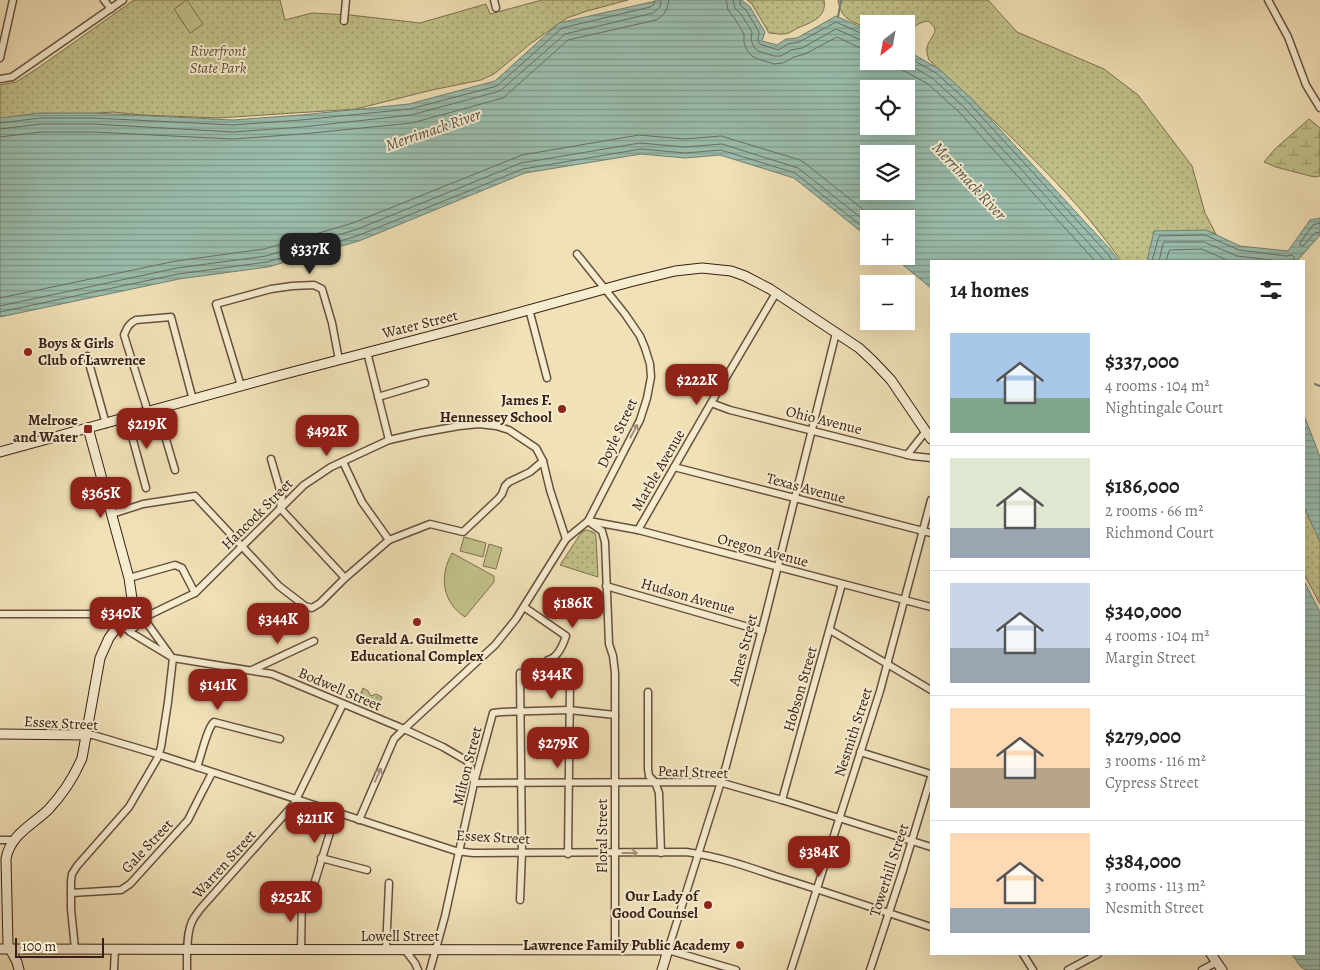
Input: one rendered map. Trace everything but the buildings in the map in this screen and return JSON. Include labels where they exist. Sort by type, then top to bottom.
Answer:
[{"type":"main road","name":"Water Street","points":[[0,452],[605,289],[674,271],[702,268],[731,271],[745,276],[776,293],[859,348],[891,380],[929,435]]},
{"type":"main road","points":[[88,428],[129,578],[132,607]]},
{"type":"main road","points":[[19,970],[8,944],[3,902],[7,851],[21,832],[48,809],[76,771],[82,758],[100,658],[109,638],[123,626],[135,626],[139,618],[137,611],[132,607],[125,607],[119,611],[117,618],[123,626]]},
{"type":"main road","name":"Essex Street","points":[[0,734],[86,735]]},
{"type":"main road","name":"Lowell Street","points":[[0,949],[668,950]]},
{"type":"main road","name":"Ames Street","points":[[662,970],[668,950]]},
{"type":"main road","points":[[1212,955],[1220,966]]},
{"type":"street","points":[[0,58],[13,0]]},
{"type":"street","points":[[104,0],[111,9]]},
{"type":"street","points":[[0,79],[12,76],[123,0]]},
{"type":"street","points":[[344,21],[346,0]]},
{"type":"street","points":[[494,0],[496,8]]},
{"type":"street","points":[[1268,0],[1288,36],[1306,84],[1320,108]]},
{"type":"street","name":"Doyle Street","points":[[577,254],[625,314],[640,336],[650,364],[651,377],[640,420],[588,521]]},
{"type":"street","points":[[241,386],[216,304],[271,289],[314,285],[322,289],[332,323],[339,360]]},
{"type":"street","name":"Marble Avenue","points":[[638,530],[776,293]]},
{"type":"street","points":[[529,309],[546,378]]},
{"type":"street","points":[[175,470],[124,335],[127,326],[136,320],[171,317],[193,400]]},
{"type":"street","name":"Ames Street","points":[[668,950],[721,782],[762,631],[836,333]]},
{"type":"street","points":[[367,352],[389,440]]},
{"type":"street","points":[[86,356],[106,424]]},
{"type":"street","points":[[378,397],[425,383]]},
{"type":"street","name":"Ohio Avenue","points":[[711,403],[730,410],[907,455],[930,458]]},
{"type":"street","points":[[127,418],[146,488]]},
{"type":"street","name":"Hancock Street","points":[[139,618],[145,617],[195,593],[304,485],[331,467],[389,440],[420,432],[479,424],[496,426],[509,430],[536,448],[543,461],[566,540]]},
{"type":"street","points":[[907,455],[929,435]]},
{"type":"street","points":[[272,460],[282,497],[280,508],[345,578]]},
{"type":"street","points":[[112,514],[143,504],[195,496],[279,586],[305,606],[312,608],[320,603],[345,578],[389,540],[430,524],[463,532],[498,499],[502,494],[504,486],[530,472],[543,461]]},
{"type":"street","points":[[343,462],[362,502],[389,540]]},
{"type":"street","name":"Texas Avenue","points":[[674,467],[930,533]]},
{"type":"street","name":"Nesmith Street","points":[[791,970],[887,664],[930,504]]},
{"type":"street","points":[[359,820],[394,739],[495,645],[516,619],[566,540],[588,521]]},
{"type":"street","name":"Oregon Avenue","points":[[588,521],[638,530],[930,607]]},
{"type":"street","name":"Floral Street","points":[[588,521],[602,531],[605,542],[609,644],[615,673],[615,949]]},
{"type":"street","points":[[129,578],[175,565],[182,568],[195,593]]},
{"type":"street","name":"Hobson Street","points":[[782,800],[842,584]]},
{"type":"street","name":"Hudson Avenue","points":[[606,586],[762,631]]},
{"type":"street","points":[[524,607],[566,636],[555,656],[548,660]]},
{"type":"street","points":[[0,614],[118,614]]},
{"type":"street","points":[[75,949],[71,893],[72,874],[129,807],[161,747],[173,658],[147,623],[139,618]]},
{"type":"street","name":"Bodwell Street","points":[[123,626],[173,658],[272,674],[443,746],[467,761],[473,774],[474,783]]},
{"type":"street","points":[[830,630],[930,689]]},
{"type":"street","points":[[252,670],[314,641]]},
{"type":"street","points":[[520,673],[522,782],[520,900]]},
{"type":"street","points":[[568,854],[570,684]]},
{"type":"street","points":[[648,692],[648,776],[655,782],[659,793],[661,853]]},
{"type":"street","name":"Warren Street","points":[[187,970],[191,924],[202,907],[294,804],[343,704]]},
{"type":"street","points":[[521,711],[570,710],[615,715]]},
{"type":"street","name":"Milton Street","points":[[430,970],[474,783],[493,713],[521,711]]},
{"type":"street","points":[[197,767],[211,723],[214,722],[280,739]]},
{"type":"street","name":"Essex Street","points":[[86,735],[93,735],[158,754],[459,852],[568,854],[686,852],[699,854],[718,858],[930,927]]},
{"type":"street","points":[[860,752],[930,775]]},
{"type":"street","name":"Gale Street","points":[[71,893],[121,890],[130,884],[188,820],[212,773]]},
{"type":"street","name":"Towerhill Street","points":[[870,970],[912,841],[930,778]]},
{"type":"street","name":"Pearl Street","points":[[474,783],[721,782],[930,847]]},
{"type":"street","points":[[315,881],[336,813]]},
{"type":"street","points":[[0,840],[14,840]]},
{"type":"street","points":[[322,858],[368,870]]},
{"type":"street","points":[[386,950],[389,883]]},
{"type":"street","points":[[301,950],[302,897]]},
{"type":"street","points":[[114,970],[115,949]]},
{"type":"street","points":[[405,950],[418,970]]},
{"type":"street","name":"Lowell Street","points":[[668,950],[736,970]]},
{"type":"street","points":[[1024,955],[1033,970]]},
{"type":"street","points":[[1068,970],[1096,955]]},
{"type":"street","points":[[1202,970],[1220,966]]},
{"type":"green space","name":"Riverfront State Park","points":[[134,0],[280,0],[285,20],[312,13],[350,15],[420,23],[486,4],[490,14],[542,0],[628,0],[567,18],[530,44],[494,74],[481,80],[356,109],[218,118],[113,112],[0,120],[0,85],[16,82],[35,70]]},
{"type":"green space","points":[[187,0],[203,24],[190,33],[174,9]]},
{"type":"green space","points":[[747,0],[824,0],[824,6],[821,15],[814,21],[789,33],[779,34],[769,33],[752,4]]},
{"type":"green space","points":[[838,0],[988,0],[1017,32],[1104,69],[1138,95],[1192,166],[1205,213],[1229,260],[1120,260],[1100,233],[1055,181],[929,60],[927,54],[928,44],[935,31],[928,21],[915,27],[915,15],[860,15],[860,25],[848,19],[842,12]]},
{"type":"green space","points":[[1309,119],[1320,128],[1320,176],[1314,177],[1264,162],[1275,149]]},
{"type":"green space","points":[[1305,429],[1320,467],[1320,604],[1305,576]]},
{"type":"green space","points":[[588,530],[595,533],[596,537],[598,577],[560,565],[581,533]]},
{"type":"green space","points":[[464,537],[486,543],[483,557],[460,551]]},
{"type":"green space","points":[[489,544],[502,548],[496,569],[483,566]]},
{"type":"green space","points":[[452,553],[494,576],[494,582],[465,617],[451,604],[445,588],[445,571]]},
{"type":"green space","points":[[363,688],[371,696],[376,694],[382,697],[377,708],[358,700]]},
{"type":"water","name":"Merrimack River","points":[[660,0],[742,0],[750,7],[765,32],[762,41],[777,45],[786,39],[797,38],[836,16],[860,27],[860,70],[915,70],[915,55],[939,69],[972,99],[1118,260],[930,260],[930,287],[903,265],[915,265],[915,210],[860,210],[860,231],[794,178],[720,155],[685,158],[641,154],[525,173],[359,241],[268,267],[179,279],[0,317],[0,118],[40,113],[94,113],[233,120],[409,104],[495,81],[559,23]]},
{"type":"water","points":[[1320,218],[1320,235],[1298,260],[1147,260],[1154,231],[1206,230],[1240,246],[1288,251],[1310,220]]},
{"type":"water","points":[[1305,418],[1320,457],[1320,542],[1305,509]]},
{"type":"water","points":[[1305,583],[1320,612],[1320,970],[1305,969],[1293,955],[1305,955]]},
{"type":"waterway","points":[[838,17],[841,0]]},
{"type":"waterway","points":[[1315,384],[1320,386]]},
{"type":"place","name":"Boys & Girls Club of Lawrence","points":[[28,352]]},
{"type":"place","name":"James F. Hennessey School","points":[[562,409]]},
{"type":"place","name":"Melrose and Water","points":[[88,429]]},
{"type":"place","name":"Gerald A. Guilmette Educational Complex","points":[[417,622]]},
{"type":"place","name":"Our Lady of Good Counsel","points":[[708,905]]},
{"type":"place","name":"Lawrence Family Public Academy","points":[[740,945]]}]
